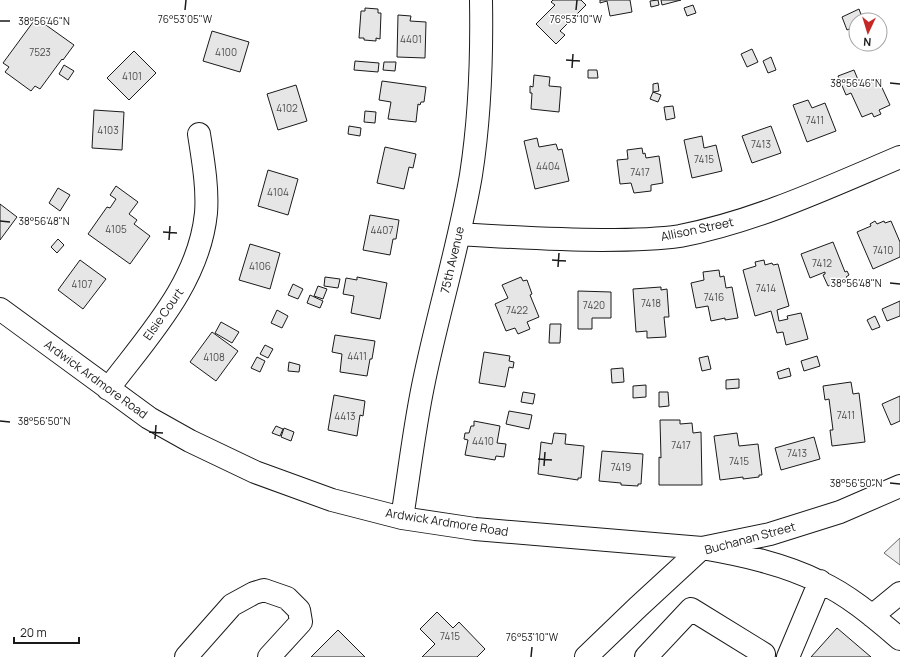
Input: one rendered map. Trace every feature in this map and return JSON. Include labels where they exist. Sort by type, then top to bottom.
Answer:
[{"type":"street","name":"75th Avenue","points":[[402,518],[422,388],[459,234],[471,174],[477,122],[482,31],[481,0]]},
{"type":"street","name":"Elsie Court","points":[[108,389],[170,307],[194,261],[206,213],[205,172],[199,134]]},
{"type":"street","name":"Allison Street","points":[[459,234],[567,240],[638,240],[679,236],[721,226],[790,204],[900,157]]},
{"type":"street","name":"Ardwick Ardmore Road","points":[[0,309],[149,418],[190,441],[255,472],[332,500],[402,518],[475,529],[702,548],[732,553],[776,564],[820,582],[854,602],[900,639]]},
{"type":"street","name":"Buchanan Street","points":[[586,657],[702,548],[770,534],[840,512],[900,486]]},
{"type":"street","points":[[788,657],[820,582]]},
{"type":"street","points":[[186,657],[232,604],[254,593],[264,590],[287,598],[299,610],[301,622],[269,657]]},
{"type":"street","points":[[872,616],[900,593]]},
{"type":"street","points":[[646,657],[691,609],[764,654],[762,657]]},
{"type":"shaded area","points":[[900,538],[900,565],[884,553]]},
{"type":"building","points":[[553,0],[581,0],[586,5],[560,31],[565,35],[556,44],[536,24],[555,5],[551,2]]},
{"type":"building","points":[[600,0],[630,0],[632,12],[610,16],[607,1],[600,3]]},
{"type":"building","points":[[658,0],[659,5],[651,7],[650,1]]},
{"type":"building","points":[[661,0],[681,0],[662,5]]},
{"type":"building","points":[[693,5],[696,13],[687,16],[684,8]]},
{"type":"building","points":[[365,8],[378,9],[378,13],[381,13],[380,39],[376,38],[376,41],[359,38],[361,11],[365,11]]},
{"type":"building","points":[[859,9],[860,12],[853,12]]},
{"type":"building","points":[[848,14],[847,30],[842,17]]},
{"type":"building","points":[[398,15],[411,16],[410,21],[426,22],[425,58],[397,57]]},
{"type":"building","points":[[36,18],[74,45],[40,89],[35,86],[31,91],[5,72],[9,67],[3,63]]},
{"type":"building","points":[[212,31],[249,42],[240,72],[203,61]]},
{"type":"building","points":[[752,49],[758,62],[747,67],[741,54]]},
{"type":"building","points":[[134,51],[156,73],[129,100],[107,78]]},
{"type":"building","points":[[771,57],[776,70],[768,73],[763,61]]},
{"type":"building","points":[[355,61],[379,63],[378,72],[354,70]]},
{"type":"building","points":[[384,62],[396,62],[395,71],[383,70]]},
{"type":"building","points":[[64,65],[74,71],[68,80],[59,74]]},
{"type":"building","points":[[588,70],[597,70],[598,78],[588,78]]},
{"type":"building","points":[[854,70],[861,87],[878,79],[890,105],[879,110],[881,114],[874,117],[872,113],[862,117],[851,93],[846,95],[838,76]]},
{"type":"building","points":[[534,75],[550,77],[549,86],[561,87],[559,112],[531,109],[532,93],[530,93],[530,86],[533,87]]},
{"type":"building","points":[[382,81],[426,87],[424,102],[421,102],[420,105],[418,104],[416,122],[388,119],[391,102],[379,100]]},
{"type":"building","points":[[658,83],[659,91],[653,92],[653,84]]},
{"type":"building","points":[[296,85],[307,121],[278,130],[267,94]]},
{"type":"building","points":[[653,92],[661,95],[658,102],[650,99]]},
{"type":"building","points":[[808,100],[812,108],[825,103],[836,131],[807,142],[793,105]]},
{"type":"building","points":[[673,106],[675,118],[666,120],[664,107]]},
{"type":"building","points":[[94,110],[124,112],[122,150],[92,148]]},
{"type":"building","points":[[365,111],[376,112],[375,123],[364,122]]},
{"type":"building","points":[[349,126],[361,128],[360,136],[348,134]]},
{"type":"building","points":[[771,126],[781,153],[752,163],[742,136]]},
{"type":"building","points":[[702,136],[704,148],[716,145],[722,171],[692,178],[684,140]]},
{"type":"building","points":[[537,138],[539,147],[556,144],[558,150],[562,149],[569,181],[535,189],[524,141]]},
{"type":"building","points":[[385,147],[416,154],[413,168],[409,167],[404,189],[377,183]]},
{"type":"building","points":[[642,148],[643,154],[645,153],[646,158],[659,156],[663,183],[651,185],[651,191],[634,193],[631,183],[620,184],[617,160],[628,159],[627,150]]},
{"type":"building","points":[[268,170],[298,179],[288,215],[258,206]]},
{"type":"building","points":[[116,186],[138,202],[129,214],[137,220],[134,224],[150,236],[130,264],[88,234],[107,207],[110,208],[116,199],[110,195]]},
{"type":"building","points":[[58,188],[70,195],[60,211],[49,203]]},
{"type":"building","points":[[0,204],[17,217],[0,240]]},
{"type":"building","points":[[370,215],[399,220],[396,239],[393,239],[390,255],[363,250]]},
{"type":"building","points":[[875,221],[877,224],[884,221],[885,223],[891,221],[900,242],[900,257],[873,269],[857,232],[871,226],[870,224]]},
{"type":"building","points":[[58,239],[64,245],[57,253],[51,247]]},
{"type":"building","points":[[833,242],[845,272],[847,271],[849,275],[846,277],[847,278],[828,286],[823,275],[825,272],[810,278],[801,254]]},
{"type":"building","points":[[250,244],[280,253],[270,289],[239,280]]},
{"type":"building","points":[[80,260],[106,279],[83,309],[58,290]]},
{"type":"building","points":[[764,260],[765,265],[772,263],[773,265],[778,264],[789,306],[777,310],[779,321],[788,319],[787,316],[801,313],[808,339],[786,345],[783,332],[777,333],[771,311],[755,316],[743,270],[756,266],[755,262]]},
{"type":"building","points":[[719,270],[720,277],[724,276],[726,288],[732,287],[738,318],[725,320],[725,318],[711,321],[708,306],[696,308],[691,283],[704,280],[703,272]]},
{"type":"building","points":[[325,277],[340,279],[338,288],[324,286]]},
{"type":"building","points":[[357,277],[387,283],[380,319],[351,313],[354,296],[343,294],[346,278],[357,280]]},
{"type":"building","points":[[521,277],[523,281],[527,280],[532,294],[530,295],[539,317],[527,322],[530,329],[518,334],[515,328],[506,331],[495,304],[508,298],[502,285]]},
{"type":"building","points":[[293,284],[303,289],[298,299],[288,295]]},
{"type":"building","points":[[318,286],[327,289],[323,299],[314,296]]},
{"type":"building","points":[[661,287],[661,290],[667,289],[669,317],[664,317],[666,337],[647,338],[647,331],[636,332],[633,289]]},
{"type":"building","points":[[578,291],[611,292],[611,318],[592,318],[592,329],[578,329]]},
{"type":"building","points":[[310,295],[323,301],[320,308],[307,303]]},
{"type":"building","points":[[900,301],[900,316],[887,321],[882,309]]},
{"type":"building","points":[[277,310],[288,316],[282,328],[271,323]]},
{"type":"building","points":[[875,316],[880,327],[872,330],[867,320]]},
{"type":"building","points":[[221,322],[239,332],[232,343],[215,333]]},
{"type":"building","points":[[550,324],[561,324],[560,343],[549,343]]},
{"type":"building","points":[[212,332],[238,351],[216,381],[190,362]]},
{"type":"building","points":[[335,335],[375,341],[367,376],[340,372],[342,354],[332,352]]},
{"type":"building","points":[[265,345],[273,349],[268,358],[260,354]]},
{"type":"building","points":[[484,352],[510,356],[509,361],[514,362],[513,368],[509,367],[505,387],[479,383]]},
{"type":"building","points":[[708,356],[711,369],[702,371],[699,358]]},
{"type":"building","points":[[817,356],[820,366],[804,371],[801,361]]},
{"type":"building","points":[[257,357],[265,361],[260,372],[251,368]]},
{"type":"building","points":[[289,362],[300,365],[299,372],[288,371]]},
{"type":"building","points":[[623,368],[624,382],[612,383],[611,369]]},
{"type":"building","points":[[789,368],[791,376],[779,379],[777,372]]},
{"type":"building","points":[[739,379],[739,388],[726,389],[726,380]]},
{"type":"building","points":[[851,382],[853,394],[859,393],[865,442],[832,446],[830,430],[833,430],[829,399],[825,400],[823,386]]},
{"type":"building","points":[[646,385],[646,397],[633,398],[633,386]]},
{"type":"building","points":[[523,392],[535,394],[533,404],[521,402]]},
{"type":"building","points":[[659,392],[668,392],[669,406],[659,407]]},
{"type":"building","points":[[334,395],[365,401],[363,416],[360,415],[357,436],[328,430]]},
{"type":"building","points":[[900,396],[900,421],[891,425],[882,404]]},
{"type":"building","points":[[509,411],[532,415],[529,429],[506,424]]},
{"type":"building","points":[[660,420],[680,420],[680,424],[692,423],[693,433],[701,432],[702,485],[659,485],[659,457],[661,458]]},
{"type":"building","points":[[474,421],[500,426],[497,443],[506,444],[504,457],[496,456],[495,460],[465,455],[468,440],[464,439],[465,433],[469,433],[471,426],[474,426]]},
{"type":"building","points":[[276,426],[283,429],[280,436],[272,433]]},
{"type":"building","points":[[284,428],[294,432],[291,441],[281,437]]},
{"type":"building","points":[[554,433],[566,434],[565,444],[584,446],[581,478],[578,478],[578,480],[538,474],[541,442],[552,444]]},
{"type":"building","points":[[737,433],[739,446],[758,444],[762,475],[759,475],[759,477],[743,479],[743,477],[720,480],[714,436]]},
{"type":"building","points":[[814,437],[820,459],[781,470],[775,448]]},
{"type":"building","points":[[602,451],[643,454],[641,484],[638,484],[638,486],[621,485],[621,483],[599,481]]},
{"type":"building","points":[[437,612],[453,628],[459,622],[485,649],[477,657],[422,657],[435,644],[420,629]]},
{"type":"building","points":[[837,628],[871,657],[811,657]]},
{"type":"building","points":[[338,630],[365,657],[311,657]]}]
